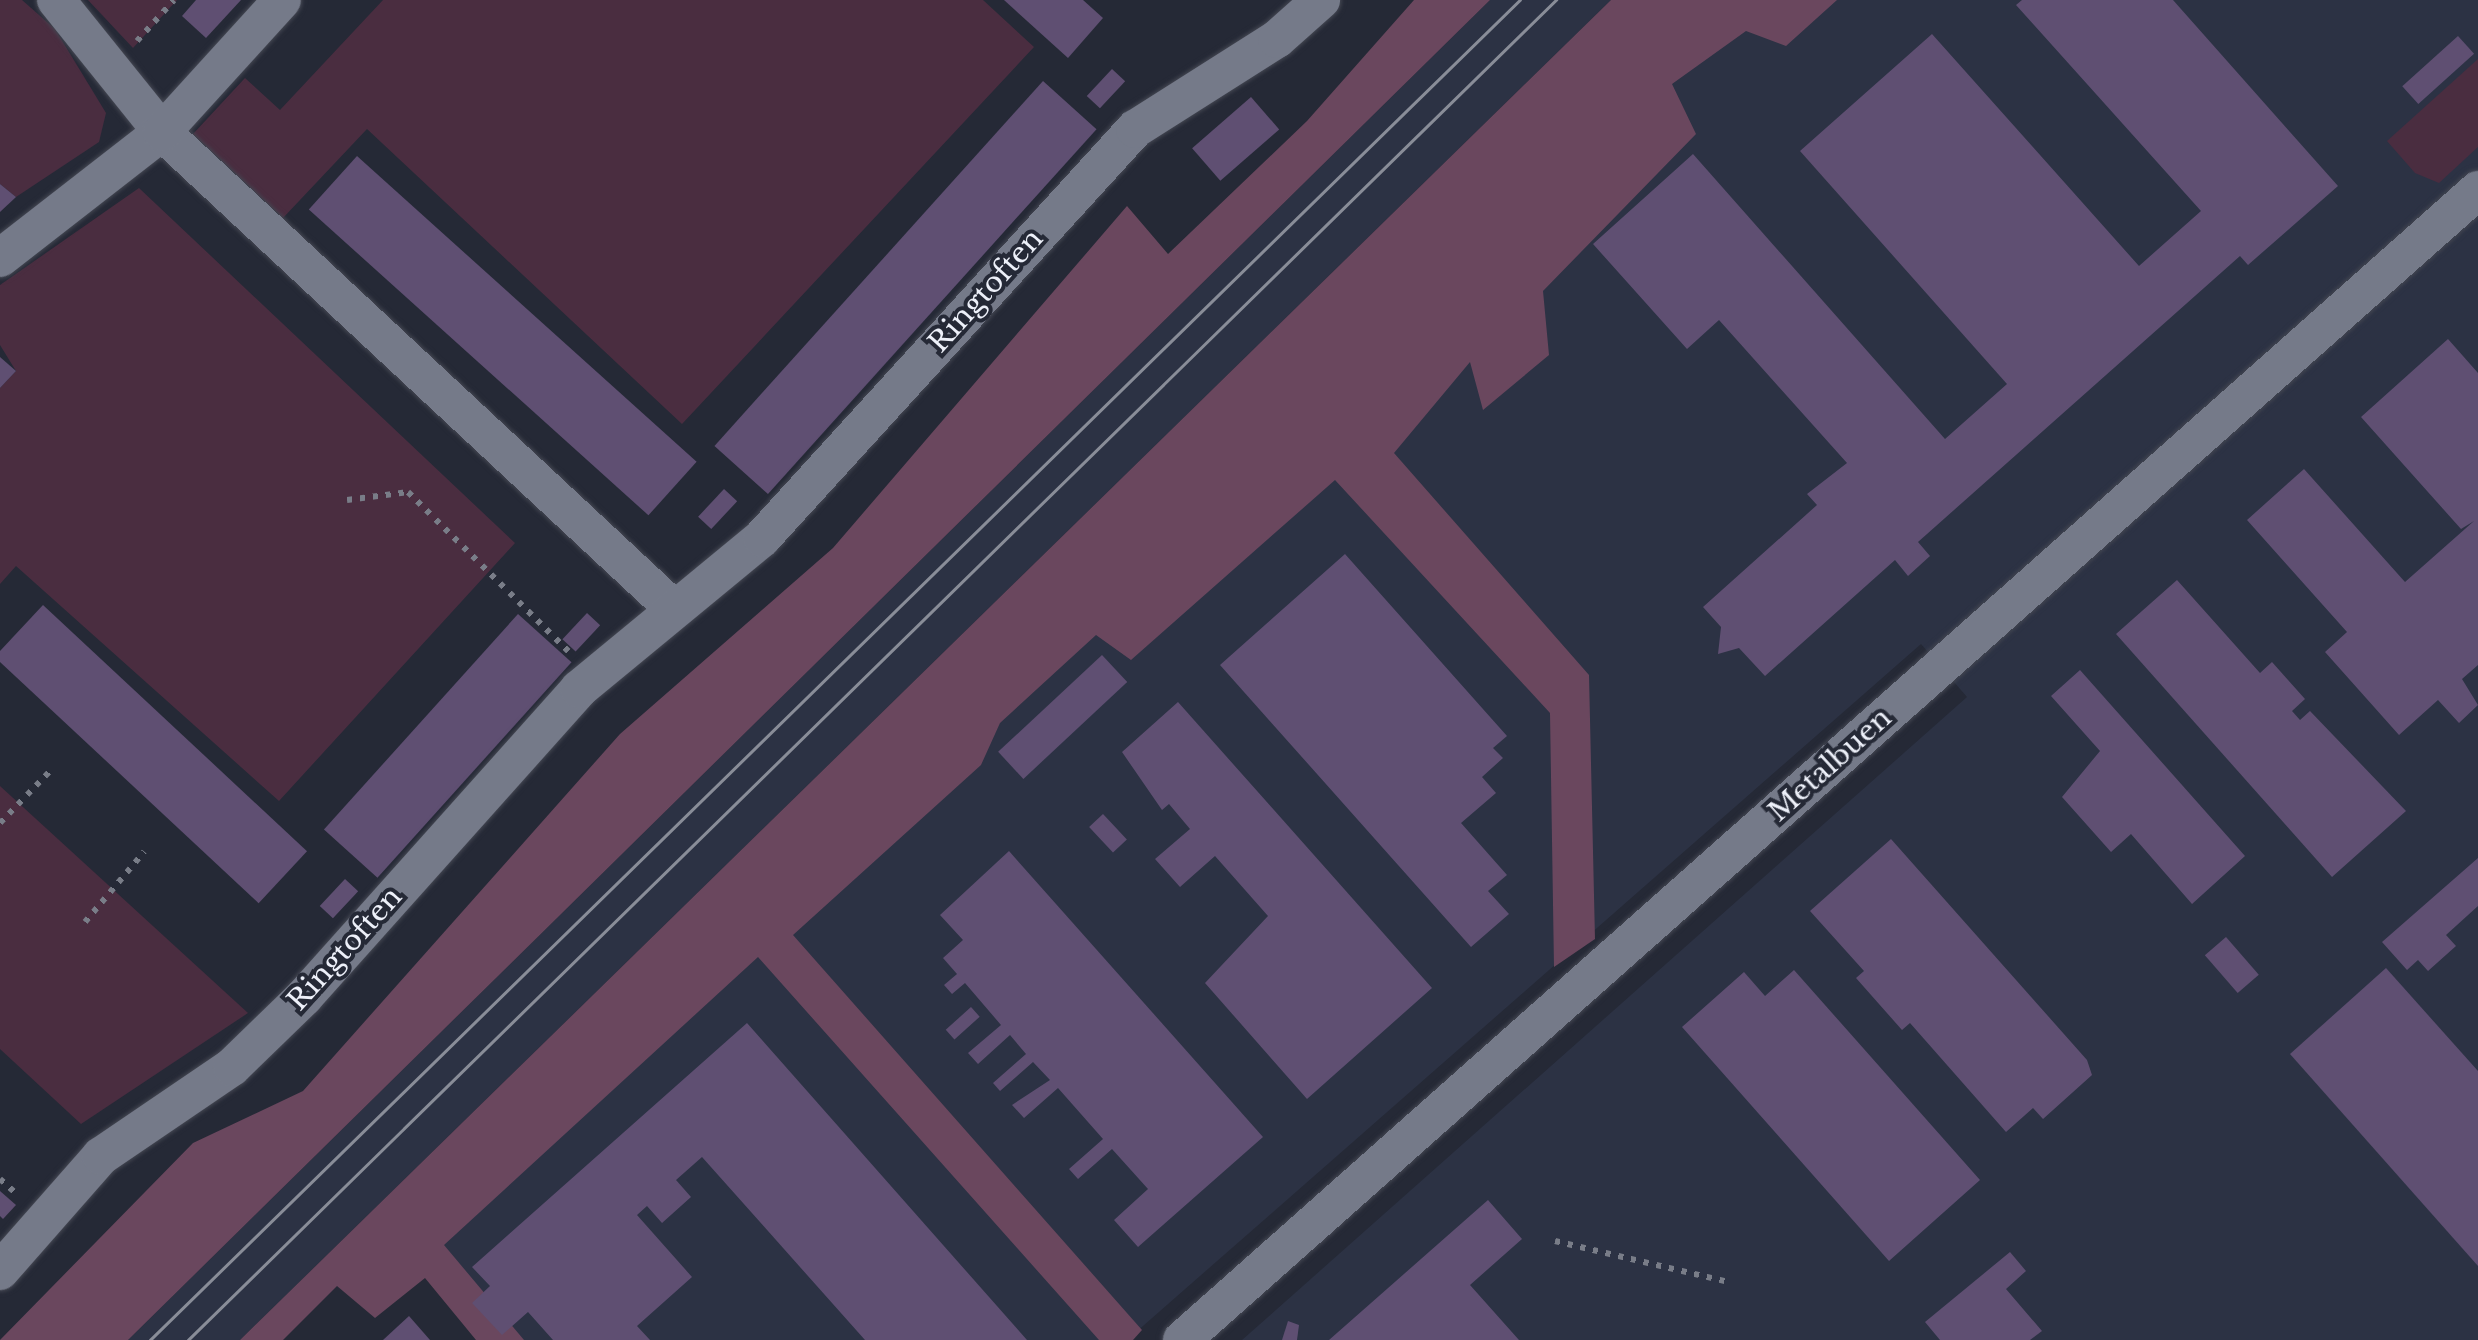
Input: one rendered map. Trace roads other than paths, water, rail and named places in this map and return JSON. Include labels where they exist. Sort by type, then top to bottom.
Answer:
[{"type":"street","points":[[56,0],[162,132],[674,609]]},
{"type":"street","points":[[0,258],[162,132],[282,0]]},
{"type":"street","name":"Ringtoften","points":[[0,1271],[100,1156],[232,1067],[304,996],[594,676],[762,538],[1135,129],[1277,40],[1321,0]]},
{"type":"street","name":"Metalbuen","points":[[1182,1340],[2478,190]]},
{"type":"tram line","points":[[150,1340],[1520,0]]},
{"type":"tram line","points":[[188,1340],[1556,0]]}]
